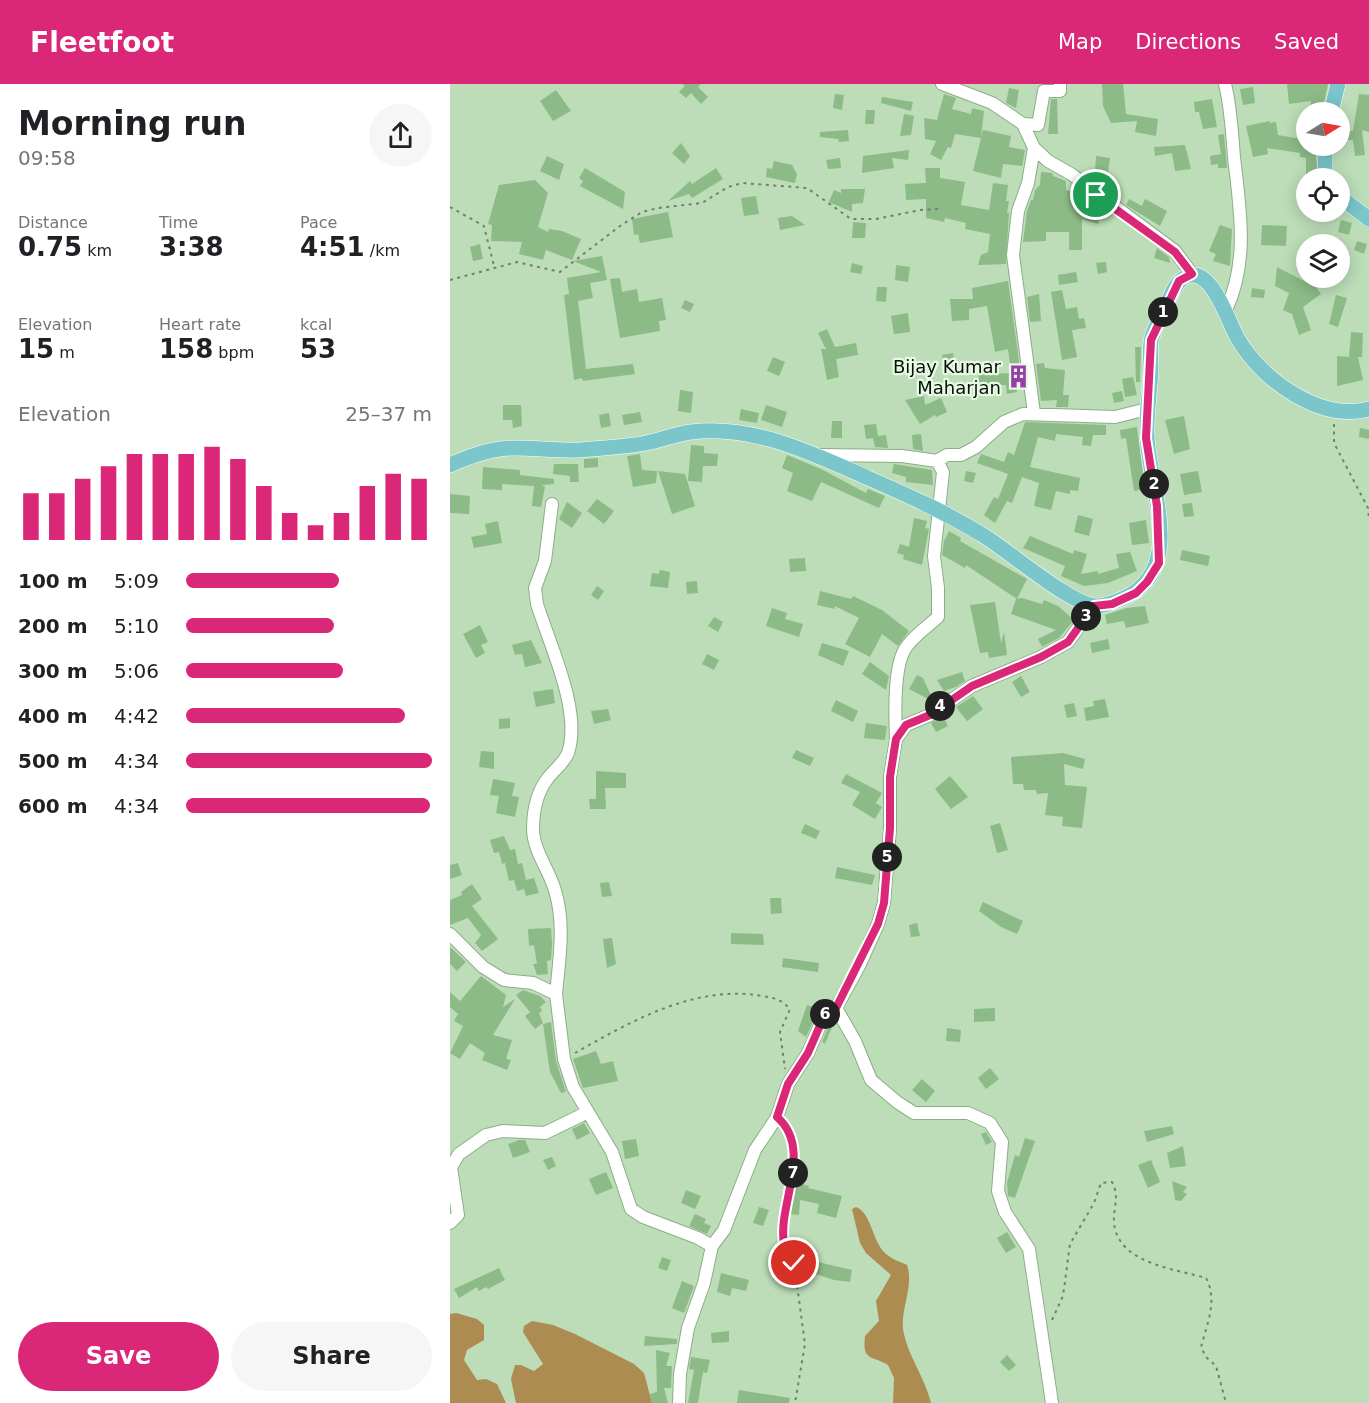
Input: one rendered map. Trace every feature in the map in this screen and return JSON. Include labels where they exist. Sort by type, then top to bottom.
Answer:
[{"type":"main road","points":[[1334,102],[1338,84]]},
{"type":"main road","points":[[1350,205],[1369,219]]},
{"type":"main road","points":[[450,465],[485,452],[512,448],[589,449],[643,444],[691,432],[723,431],[755,435],[818,455],[937,508],[984,535],[1062,592],[1094,606],[1112,604],[1136,593],[1147,582],[1159,563],[1157,506],[1146,438],[1151,340],[1179,281],[1192,274],[1199,275],[1211,286],[1226,310],[1237,338],[1253,360],[1299,399],[1334,412],[1355,413],[1369,409]]},
{"type":"street","points":[[942,84],[992,103],[1023,124],[1038,125],[1044,91],[1059,91],[1060,84]]},
{"type":"street","points":[[1225,84],[1242,231],[1240,269],[1234,293],[1226,310]]},
{"type":"street","points":[[1023,124],[1034,148],[1048,161],[1071,174],[1175,252],[1192,274]]},
{"type":"street","points":[[1034,148],[1028,183],[1018,211],[1013,255],[1034,413]]},
{"type":"street","points":[[818,455],[902,456],[937,461],[947,455],[961,455],[976,447],[1004,422],[1034,413],[1070,418],[1114,417],[1147,409]]},
{"type":"street","points":[[679,1403],[680,1374],[688,1328],[704,1283],[712,1246],[724,1230],[755,1150],[777,1117],[788,1084],[808,1053],[825,1014],[836,1008],[868,945],[884,903],[890,828],[890,777],[896,739],[895,699],[901,655],[907,645],[938,617],[938,588],[934,556],[937,508],[941,497],[943,472],[937,461]]},
{"type":"street","points":[[552,504],[545,561],[535,588],[537,604],[569,705],[573,730],[567,756],[546,780],[534,808],[533,834],[556,892],[560,916],[561,941],[556,994],[564,1059],[573,1087],[612,1152],[631,1209],[643,1217],[698,1238],[712,1246]]},
{"type":"street","points":[[896,739],[906,725],[930,715],[972,686],[1041,657],[1068,642],[1094,606]]},
{"type":"street","points":[[450,934],[456,943],[483,967],[504,980],[532,983],[556,994]]},
{"type":"street","points":[[836,1008],[855,1041],[871,1080],[897,1102],[914,1113],[968,1113],[990,1123],[1002,1142],[998,1191],[1005,1212],[1029,1249],[1052,1403]]},
{"type":"street","points":[[450,1223],[458,1215],[451,1167],[471,1144],[503,1131],[545,1133],[588,1112]]},
{"type":"path","points":[[450,280],[494,266],[517,262],[560,272],[642,212],[702,203],[728,187],[742,183],[807,188],[851,219],[876,219],[920,210],[939,209]]},
{"type":"path","points":[[450,207],[484,226],[494,266]]},
{"type":"path","points":[[1334,412],[1334,443],[1368,508],[1369,518]]},
{"type":"path","points":[[564,1059],[622,1026],[658,1011],[711,996],[747,993],[782,999],[790,1009],[780,1032],[788,1084]]},
{"type":"path","points":[[777,1117],[783,1123],[793,1152],[792,1181],[783,1233],[784,1246],[794,1263],[805,1344],[795,1403]]},
{"type":"path","points":[[1040,1331],[1046,1330],[1063,1296],[1070,1244],[1094,1203],[1101,1183],[1112,1182],[1117,1190],[1114,1222],[1118,1236],[1126,1246],[1161,1267],[1206,1278],[1212,1289],[1211,1307],[1201,1347],[1206,1357],[1216,1366],[1226,1403]]},
{"type":"shaded area","points":[[856,1207],[865,1215],[883,1251],[907,1265],[909,1280],[903,1329],[908,1348],[931,1403],[893,1403],[894,1378],[888,1365],[869,1356],[865,1350],[865,1336],[879,1321],[876,1301],[891,1275],[866,1253],[860,1243],[852,1209]]},
{"type":"shaded area","points":[[456,1313],[477,1319],[484,1325],[484,1340],[467,1350],[464,1360],[477,1380],[486,1379],[497,1384],[506,1403],[450,1403],[450,1314]]},
{"type":"shaded area","points":[[532,1321],[553,1325],[575,1334],[634,1364],[644,1373],[652,1403],[516,1403],[511,1379],[515,1365],[521,1365],[534,1371],[543,1364],[523,1332],[524,1326]]},
{"type":"building","points":[[682,84],[701,84],[698,87],[708,97],[701,104],[691,93],[686,98],[679,92],[685,86]]},
{"type":"building","points":[[1102,84],[1123,84],[1126,114],[1158,119],[1156,136],[1135,132],[1137,121],[1111,123],[1103,106]]},
{"type":"building","points":[[1287,84],[1328,84],[1324,102],[1289,104]]},
{"type":"building","points":[[1253,87],[1255,103],[1243,105],[1240,89]]},
{"type":"building","points":[[1009,88],[1019,90],[1016,108],[1006,103]]},
{"type":"building","points":[[556,90],[571,111],[553,121],[540,101]]},
{"type":"building","points":[[835,94],[844,95],[842,110],[833,108]]},
{"type":"building","points":[[944,94],[956,98],[952,109],[971,114],[972,108],[984,111],[981,138],[955,134],[951,148],[948,147],[941,160],[930,154],[936,141],[925,139],[924,118],[937,120]]},
{"type":"building","points":[[1359,94],[1369,95],[1369,132],[1362,130],[1365,155],[1355,156],[1353,140],[1350,140],[1350,131],[1353,131]]},
{"type":"building","points":[[882,97],[913,102],[911,111],[881,103]]},
{"type":"building","points":[[1051,99],[1057,99],[1058,134],[1048,134]]},
{"type":"building","points":[[1212,99],[1217,127],[1203,129],[1199,112],[1195,112],[1194,102]]},
{"type":"building","points":[[866,110],[875,110],[874,124],[865,124]]},
{"type":"building","points":[[904,114],[914,116],[911,135],[900,136]]},
{"type":"building","points":[[1276,122],[1278,135],[1296,138],[1296,152],[1267,148],[1268,154],[1253,157],[1246,126]]},
{"type":"building","points":[[848,130],[849,141],[839,142],[838,139],[820,137],[820,132]]},
{"type":"building","points":[[983,130],[1011,136],[1009,147],[1025,150],[1022,166],[1003,164],[1001,178],[973,171]]},
{"type":"building","points":[[1224,134],[1227,168],[1218,168],[1218,164],[1211,165],[1210,156],[1221,154],[1218,135]]},
{"type":"building","points":[[681,143],[690,156],[684,164],[672,153]]},
{"type":"building","points":[[1185,145],[1191,169],[1175,171],[1172,153],[1155,156],[1154,147]]},
{"type":"building","points":[[909,150],[908,160],[892,158],[894,168],[862,173],[863,156]]},
{"type":"building","points":[[547,156],[564,164],[559,180],[540,171]]},
{"type":"building","points":[[1096,156],[1110,158],[1108,173],[1095,171]]},
{"type":"building","points":[[1316,156],[1317,168],[1306,168],[1306,158],[1300,157]]},
{"type":"building","points":[[840,158],[841,168],[828,169],[826,160]]},
{"type":"building","points":[[774,161],[792,165],[797,174],[795,183],[766,177],[767,168],[772,169]]},
{"type":"building","points":[[585,168],[625,192],[623,209],[580,186],[583,181],[579,178]]},
{"type":"building","points":[[716,168],[723,179],[692,198],[689,194],[668,201],[690,181],[692,184]]},
{"type":"building","points":[[925,168],[940,168],[940,178],[965,182],[961,205],[989,210],[993,183],[1008,185],[1006,264],[978,265],[981,255],[988,252],[990,234],[965,229],[966,223],[945,218],[944,222],[926,218],[926,199],[906,200],[905,184],[926,183]]},
{"type":"building","points":[[1041,172],[1052,173],[1053,176],[1066,181],[1066,190],[1086,195],[1102,208],[1098,224],[1082,219],[1082,250],[1069,250],[1069,232],[1046,232],[1046,241],[1023,242],[1027,211],[1035,190],[1040,185]]},
{"type":"building","points":[[535,180],[548,193],[538,227],[548,232],[549,229],[562,231],[581,239],[572,260],[546,250],[543,260],[519,254],[522,242],[491,241],[492,225],[488,224],[499,185]]},
{"type":"building","points":[[841,189],[865,189],[863,203],[852,204],[852,212],[829,202],[834,190],[841,193]]},
{"type":"building","points":[[756,196],[759,214],[744,216],[741,198]]},
{"type":"building","points":[[1129,199],[1142,206],[1145,199],[1167,211],[1160,226],[1126,205]]},
{"type":"building","points":[[668,212],[673,237],[640,243],[638,234],[634,235],[632,219]]},
{"type":"building","points":[[792,216],[805,225],[780,230],[778,218]]},
{"type":"building","points":[[853,222],[866,223],[865,238],[852,238]]},
{"type":"building","points":[[1340,222],[1352,223],[1349,234],[1338,232]]},
{"type":"building","points":[[1220,225],[1232,229],[1230,266],[1213,261],[1216,254],[1209,251]]},
{"type":"building","points":[[1262,225],[1287,226],[1286,246],[1261,245]]},
{"type":"building","points":[[1357,241],[1367,244],[1364,254],[1354,250]]},
{"type":"building","points":[[480,244],[483,259],[473,261],[470,247]]},
{"type":"building","points":[[1157,248],[1169,257],[1170,263],[1154,258]]},
{"type":"building","points":[[602,256],[607,280],[590,283],[593,298],[578,301],[586,369],[633,364],[635,374],[583,381],[582,378],[574,380],[564,295],[569,294],[567,278],[601,272],[573,261]]},
{"type":"building","points":[[1106,262],[1107,272],[1098,274],[1096,263]]},
{"type":"building","points":[[852,263],[863,266],[861,274],[850,272]]},
{"type":"building","points":[[896,265],[910,267],[908,282],[895,280]]},
{"type":"building","points":[[1277,267],[1296,277],[1296,288],[1317,288],[1321,294],[1303,307],[1311,330],[1299,335],[1292,314],[1283,310],[1289,293],[1275,286]]},
{"type":"building","points":[[1076,272],[1078,282],[1059,285],[1058,275]]},
{"type":"building","points":[[620,278],[622,292],[637,289],[639,302],[662,298],[666,320],[659,321],[660,331],[620,338],[610,279]]},
{"type":"building","points":[[1008,281],[1022,383],[1016,383],[1017,392],[1007,394],[1006,385],[979,385],[978,363],[992,363],[992,374],[1011,373],[1008,349],[995,352],[987,306],[969,309],[969,320],[952,321],[950,299],[973,299],[972,288]]},
{"type":"building","points":[[877,287],[887,287],[886,302],[876,301]]},
{"type":"building","points":[[1252,288],[1265,290],[1264,298],[1251,297]]},
{"type":"building","points":[[1062,290],[1066,309],[1077,307],[1079,319],[1084,318],[1086,328],[1072,330],[1077,357],[1062,360],[1051,292]]},
{"type":"building","points":[[1039,294],[1041,321],[1030,322],[1027,297]]},
{"type":"building","points":[[1336,295],[1347,298],[1338,327],[1329,324]]},
{"type":"building","points":[[685,300],[694,304],[690,312],[681,308]]},
{"type":"building","points":[[908,313],[910,332],[894,334],[891,316]]},
{"type":"building","points":[[827,329],[835,347],[856,343],[858,355],[836,359],[839,377],[827,380],[821,349],[826,349],[818,333]]},
{"type":"building","points":[[1351,332],[1363,333],[1362,357],[1358,357],[1363,380],[1337,386],[1337,356],[1349,357]]},
{"type":"building","points":[[1135,347],[1141,347],[1140,382],[1136,382]]},
{"type":"building","points":[[953,353],[955,365],[944,367],[942,355]]},
{"type":"building","points":[[773,357],[785,362],[779,376],[767,371]]},
{"type":"building","points":[[1044,363],[1045,368],[1065,370],[1063,395],[1069,395],[1068,407],[1056,407],[1057,400],[1041,401],[1036,364]]},
{"type":"building","points":[[1133,377],[1137,395],[1125,397],[1122,379]]},
{"type":"building","points":[[680,390],[693,392],[691,413],[678,411]]},
{"type":"building","points":[[1122,391],[1124,401],[1114,403],[1112,393]]},
{"type":"building","points":[[924,396],[925,405],[941,398],[947,412],[936,417],[935,415],[920,424],[905,400]]},
{"type":"building","points":[[503,405],[521,405],[522,426],[513,428],[512,420],[503,420]]},
{"type":"building","points":[[766,405],[787,412],[782,427],[761,420]]},
{"type":"building","points":[[741,409],[759,413],[757,423],[739,420]]},
{"type":"building","points":[[640,412],[642,422],[624,425],[622,415]]},
{"type":"building","points":[[609,413],[611,426],[601,428],[599,415]]},
{"type":"building","points":[[1184,416],[1190,449],[1174,454],[1165,420]]},
{"type":"building","points":[[832,421],[842,421],[842,438],[831,438]]},
{"type":"building","points":[[1025,422],[1106,425],[1106,435],[1093,435],[1091,446],[1082,445],[1083,437],[1056,434],[1055,441],[1038,437],[1030,467],[1080,478],[1078,491],[1070,490],[1070,494],[1056,491],[1051,510],[1034,506],[1039,483],[1022,477],[1012,503],[1007,501],[995,523],[984,515],[994,497],[998,499],[1008,474],[977,463],[981,454],[1004,462],[1008,452],[1014,455]]},
{"type":"building","points":[[876,424],[878,436],[886,435],[888,448],[875,447],[873,438],[866,439],[864,425]]},
{"type":"building","points":[[1137,427],[1145,489],[1134,491],[1126,438],[1121,439],[1120,430]]},
{"type":"building","points":[[1360,428],[1369,430],[1369,439],[1359,437]]},
{"type":"building","points":[[921,434],[923,451],[913,449],[912,435]]},
{"type":"building","points":[[691,445],[704,446],[704,453],[718,454],[717,466],[703,466],[702,482],[688,481]]},
{"type":"building","points":[[640,454],[642,470],[657,471],[656,483],[633,487],[627,456]]},
{"type":"building","points":[[787,455],[821,469],[866,493],[868,489],[885,496],[879,508],[821,482],[812,501],[787,491],[793,473],[782,468]]},
{"type":"building","points":[[598,458],[598,467],[584,468],[584,459]]},
{"type":"building","points":[[554,464],[578,464],[579,482],[570,482],[570,476],[553,474]]},
{"type":"building","points":[[894,464],[932,470],[933,485],[906,482],[906,477],[892,473]]},
{"type":"building","points":[[483,467],[520,470],[520,475],[554,479],[554,484],[542,485],[545,487],[541,507],[532,506],[534,486],[502,484],[502,490],[482,489]]},
{"type":"building","points":[[658,471],[685,474],[695,506],[672,514]]},
{"type":"building","points":[[966,471],[976,473],[973,483],[964,481]]},
{"type":"building","points":[[1198,471],[1202,492],[1184,495],[1180,474]]},
{"type":"building","points":[[450,494],[470,496],[469,514],[450,513]]},
{"type":"building","points":[[597,499],[614,511],[604,524],[587,511]]},
{"type":"building","points":[[567,502],[582,513],[572,528],[559,519]]},
{"type":"building","points":[[1192,503],[1194,516],[1184,517],[1182,504]]},
{"type":"building","points":[[1078,515],[1093,519],[1089,536],[1074,532]]},
{"type":"building","points":[[914,518],[927,521],[925,528],[929,529],[922,565],[903,559],[904,555],[897,553],[900,544],[909,547]]},
{"type":"building","points":[[1146,520],[1149,543],[1132,545],[1129,523]]},
{"type":"building","points":[[498,521],[502,543],[474,548],[471,537],[487,534],[485,524]]},
{"type":"building","points":[[949,531],[961,538],[960,541],[1027,579],[1017,599],[966,565],[965,568],[942,555],[944,541]]},
{"type":"building","points":[[1030,536],[1073,554],[1074,550],[1087,554],[1081,574],[1098,571],[1098,574],[1119,568],[1116,554],[1130,552],[1137,571],[1108,583],[1084,586],[1061,576],[1065,566],[1023,548]]},
{"type":"building","points":[[1182,550],[1210,556],[1208,566],[1180,560]]},
{"type":"building","points":[[805,558],[806,571],[790,572],[789,559]]},
{"type":"building","points":[[660,570],[670,572],[668,588],[650,586],[652,573],[659,574]]},
{"type":"building","points":[[697,581],[698,593],[687,594],[686,582]]},
{"type":"building","points":[[597,586],[604,591],[598,600],[591,595]]},
{"type":"building","points":[[820,591],[851,599],[853,596],[882,610],[909,631],[898,646],[882,634],[870,657],[845,644],[859,618],[835,606],[835,609],[817,605]]},
{"type":"building","points":[[1022,598],[1042,604],[1044,600],[1058,606],[1074,620],[1059,638],[1042,647],[1038,639],[1056,630],[1011,614],[1016,599]]},
{"type":"building","points":[[995,602],[1001,643],[1004,632],[1007,655],[989,658],[988,652],[980,653],[970,605]]},
{"type":"building","points":[[1145,606],[1149,623],[1126,628],[1124,621],[1107,624],[1105,615],[1126,608]]},
{"type":"building","points":[[772,608],[787,613],[785,619],[803,624],[799,637],[766,626]]},
{"type":"building","points":[[714,617],[723,622],[718,632],[708,626]]},
{"type":"building","points":[[480,625],[488,642],[481,645],[485,653],[476,658],[463,634]]},
{"type":"building","points":[[1108,639],[1110,649],[1092,653],[1090,643]]},
{"type":"building","points":[[531,640],[542,663],[525,667],[522,654],[515,655],[512,645]]},
{"type":"building","points":[[822,643],[849,651],[843,666],[818,655]]},
{"type":"building","points":[[707,654],[719,660],[714,670],[702,664]]},
{"type":"building","points":[[870,662],[889,676],[886,690],[862,674]]},
{"type":"building","points":[[962,672],[965,681],[944,691],[937,680]]},
{"type":"building","points":[[917,675],[923,678],[934,702],[909,689]]},
{"type":"building","points":[[1021,676],[1030,692],[1021,697],[1012,682]]},
{"type":"building","points":[[553,689],[555,703],[536,707],[533,692]]},
{"type":"building","points":[[973,696],[983,709],[967,721],[956,707]]},
{"type":"building","points":[[1105,699],[1109,717],[1086,721],[1084,708],[1094,706],[1093,701]]},
{"type":"building","points":[[836,700],[858,711],[853,722],[831,711]]},
{"type":"building","points":[[1074,703],[1077,716],[1067,718],[1064,705]]},
{"type":"building","points":[[608,709],[611,720],[594,724],[591,711]]},
{"type":"building","points":[[943,716],[948,726],[936,732],[931,723]]},
{"type":"building","points":[[510,718],[510,728],[499,729],[499,719]]},
{"type":"building","points":[[866,723],[887,726],[885,740],[864,738]]},
{"type":"building","points":[[796,750],[814,758],[810,766],[792,758]]},
{"type":"building","points":[[481,751],[494,752],[494,769],[479,767]]},
{"type":"building","points":[[1063,753],[1085,759],[1083,769],[1064,764],[1065,785],[1087,787],[1082,828],[1062,826],[1063,817],[1045,815],[1048,793],[1037,794],[1036,790],[1024,790],[1023,784],[1013,784],[1011,757]]},
{"type":"building","points":[[596,771],[626,773],[626,788],[605,788],[606,809],[590,809],[589,799],[596,799]]},
{"type":"building","points":[[846,774],[882,793],[876,803],[882,807],[875,819],[852,805],[860,792],[841,783]]},
{"type":"building","points":[[950,776],[968,797],[951,809],[935,789]]},
{"type":"building","points":[[493,779],[515,783],[512,796],[519,797],[515,817],[496,813],[499,796],[490,795]]},
{"type":"building","points":[[1000,823],[1008,850],[997,853],[990,826]]},
{"type":"building","points":[[805,824],[820,831],[816,839],[801,833]]},
{"type":"building","points":[[504,836],[510,850],[515,849],[518,864],[522,863],[526,880],[534,878],[539,893],[526,896],[524,889],[517,891],[514,880],[509,881],[505,863],[502,864],[499,852],[494,853],[490,840]]},
{"type":"building","points":[[458,863],[462,875],[450,879],[450,865]]},
{"type":"building","points":[[837,867],[875,875],[872,885],[835,878]]},
{"type":"building","points":[[609,882],[612,896],[602,897],[600,883]]},
{"type":"building","points":[[472,884],[482,899],[472,906],[498,939],[482,951],[475,943],[481,935],[468,918],[450,925],[450,900],[462,895],[461,892]]},
{"type":"building","points":[[770,898],[781,898],[782,913],[771,914]]},
{"type":"building","points":[[983,902],[1023,921],[1017,934],[1001,927],[979,911]]},
{"type":"building","points":[[917,923],[920,936],[911,937],[909,925]]},
{"type":"building","points":[[551,928],[551,960],[547,961],[548,974],[537,975],[533,964],[537,964],[534,945],[529,946],[528,929]]},
{"type":"building","points":[[731,933],[763,934],[764,945],[731,944]]},
{"type":"building","points":[[612,938],[616,964],[607,968],[603,939]]},
{"type":"building","points":[[450,947],[466,962],[457,971],[450,964]]},
{"type":"building","points":[[783,958],[819,963],[818,972],[782,967]]},
{"type":"building","points":[[481,976],[506,995],[503,1007],[515,999],[493,1035],[512,1040],[506,1059],[511,1060],[507,1070],[482,1060],[485,1053],[470,1043],[460,1059],[450,1053],[463,1026],[454,1021],[458,1014],[450,1007],[450,992],[460,1001]]},
{"type":"building","points":[[523,990],[540,996],[546,1002],[540,1007],[542,1011],[539,1013],[543,1023],[535,1029],[525,1016],[530,1012],[516,995]]},
{"type":"building","points":[[807,1005],[819,1009],[806,1037],[798,1031]]},
{"type":"building","points":[[995,1008],[995,1021],[974,1022],[974,1009]]},
{"type":"building","points":[[551,1022],[556,1061],[566,1092],[561,1093],[550,1072],[543,1024]]},
{"type":"building","points":[[830,1023],[833,1025],[825,1044],[822,1042]]},
{"type":"building","points":[[947,1028],[961,1030],[960,1042],[946,1041]]},
{"type":"building","points":[[596,1051],[601,1064],[613,1061],[618,1081],[583,1088],[573,1059]]},
{"type":"building","points":[[990,1068],[999,1079],[986,1089],[978,1078]]},
{"type":"building","points":[[922,1079],[935,1091],[926,1102],[912,1090]]},
{"type":"building","points":[[584,1123],[590,1133],[577,1140],[572,1129]]},
{"type":"building","points":[[1172,1126],[1174,1134],[1147,1142],[1144,1131]]},
{"type":"building","points":[[986,1132],[992,1142],[986,1145],[981,1134]]},
{"type":"building","points":[[1025,1138],[1035,1141],[1015,1198],[1008,1196],[1007,1183],[1015,1155],[1019,1157]]},
{"type":"building","points":[[636,1139],[639,1156],[625,1159],[622,1141]]},
{"type":"building","points":[[525,1140],[530,1152],[513,1158],[508,1144]]},
{"type":"building","points":[[1183,1146],[1186,1166],[1170,1168],[1167,1153]]},
{"type":"building","points":[[552,1157],[556,1166],[548,1170],[543,1160]]},
{"type":"building","points":[[1151,1160],[1160,1182],[1148,1188],[1138,1165]]},
{"type":"building","points":[[606,1172],[613,1188],[596,1195],[589,1179]]},
{"type":"building","points":[[1172,1181],[1187,1187],[1183,1192],[1187,1194],[1181,1201],[1175,1200]]},
{"type":"building","points":[[796,1182],[809,1186],[808,1188],[842,1196],[836,1218],[817,1213],[819,1204],[800,1200],[799,1215],[790,1214]]},
{"type":"building","points":[[686,1190],[701,1196],[695,1209],[681,1203]]},
{"type":"building","points":[[759,1207],[769,1210],[763,1226],[753,1223]]},
{"type":"building","points":[[695,1214],[706,1219],[704,1223],[711,1226],[707,1234],[689,1226]]},
{"type":"building","points":[[1007,1232],[1016,1247],[1006,1253],[997,1238]]},
{"type":"building","points":[[662,1257],[671,1260],[667,1271],[658,1268]]},
{"type":"building","points":[[805,1259],[852,1270],[850,1282],[834,1280],[803,1270]]},
{"type":"building","points":[[499,1268],[505,1280],[488,1289],[486,1287],[479,1291],[477,1287],[459,1298],[454,1289]]},
{"type":"building","points":[[721,1273],[749,1280],[746,1291],[732,1288],[730,1296],[717,1292]]},
{"type":"building","points":[[682,1281],[694,1286],[684,1313],[672,1308]]},
{"type":"building","points":[[729,1331],[729,1342],[712,1343],[711,1333]]},
{"type":"building","points":[[645,1336],[677,1339],[677,1344],[644,1346]]},
{"type":"building","points":[[656,1350],[670,1353],[666,1366],[672,1366],[671,1388],[664,1388],[668,1403],[652,1403],[650,1394],[657,1392]]},
{"type":"building","points":[[1007,1355],[1016,1365],[1009,1371],[1000,1362]]},
{"type":"building","points":[[691,1357],[710,1360],[707,1373],[703,1372],[698,1403],[688,1403],[694,1370],[689,1369]]},
{"type":"building","points":[[739,1390],[790,1398],[789,1403],[737,1403]]},
{"type":"place","name":"Bijay Kumar Maharjan","points":[[1019,377]]},
{"type":"route","points":[[794,1263],[791,1254],[784,1246],[783,1233],[793,1171],[793,1152],[789,1136],[783,1123],[777,1117],[788,1084],[808,1053],[825,1014],[836,1008],[878,924],[884,903],[890,828],[890,777],[896,739],[906,725],[930,715],[948,700],[972,686],[1041,657],[1068,642],[1094,606],[1112,604],[1136,593],[1147,582],[1159,563],[1160,538],[1157,506],[1146,438],[1151,340],[1179,281],[1192,274],[1175,252],[1096,195]]}]
